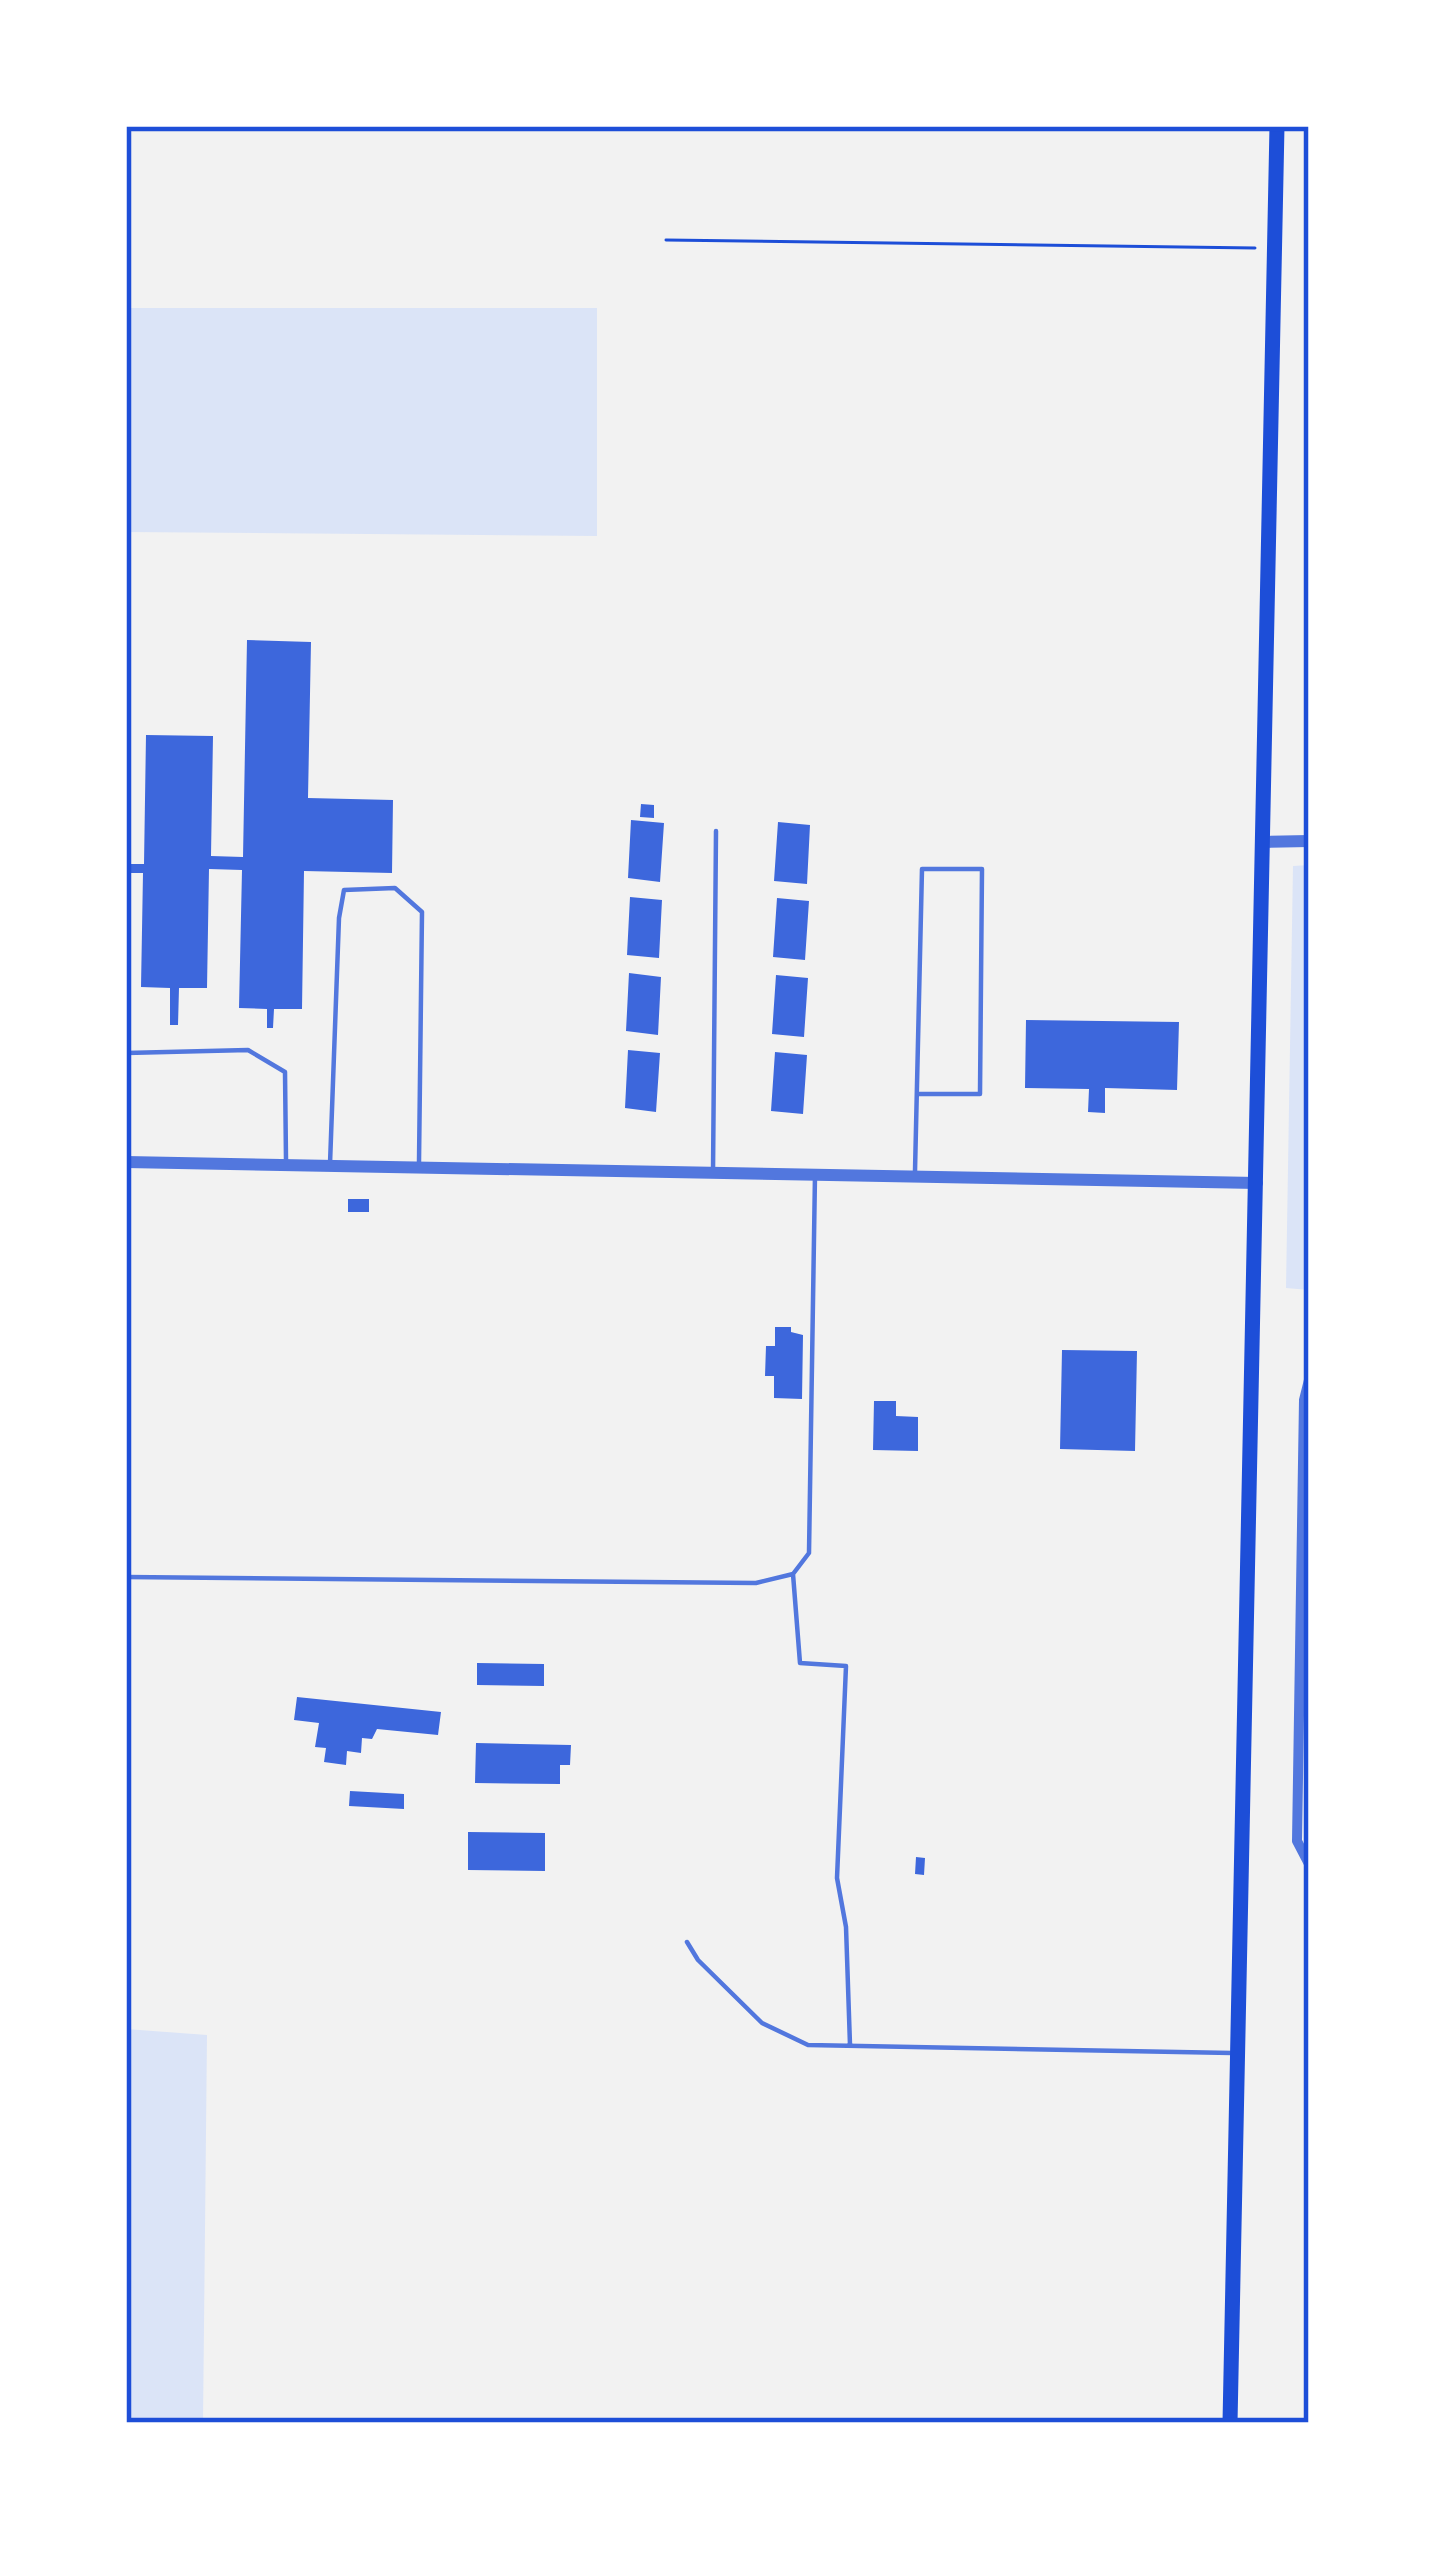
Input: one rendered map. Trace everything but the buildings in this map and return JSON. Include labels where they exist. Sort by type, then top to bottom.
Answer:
[{"type":"main road","points":[[1230,2423],[1276,126]]},
{"type":"street","points":[[1264,842],[1309,841]]},
{"type":"street","points":[[126,1162],[1258,1183]]},
{"type":"street","points":[[1309,1380],[1304,1400],[1298,1841],[1309,1864]]},
{"type":"lane","points":[[713,1173],[716,831]]},
{"type":"lane","points":[[915,1177],[922,869],[982,869],[980,1094],[917,1094]]},
{"type":"lane","points":[[330,1166],[344,890],[395,887],[422,913],[418,1168]]},
{"type":"lane","points":[[126,1053],[248,1050],[285,1072],[286,1165]]},
{"type":"lane","points":[[126,1577],[756,1583],[793,1574],[809,1553],[815,1175]]},
{"type":"lane","points":[[793,1574],[800,1664],[846,1666],[837,1878],[846,1927],[850,2045]]},
{"type":"lane","points":[[687,1942],[698,1960],[762,2023],[808,2045],[1238,2053]]},
{"type":"path","points":[[666,240],[1274,249]]},
{"type":"shaded area","points":[[126,308],[597,308],[597,536],[126,532]]},
{"type":"shaded area","points":[[1309,865],[1309,1290],[1286,1288],[1293,866]]},
{"type":"shaded area","points":[[126,2029],[207,2035],[203,2423],[126,2423]]}]
